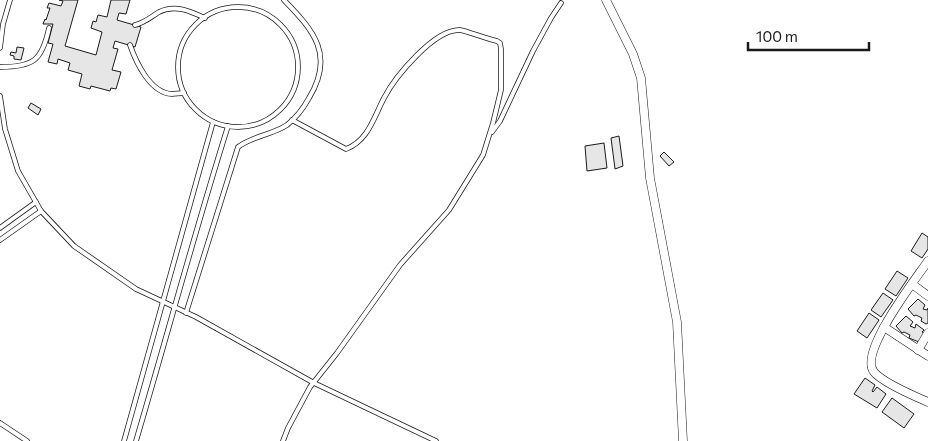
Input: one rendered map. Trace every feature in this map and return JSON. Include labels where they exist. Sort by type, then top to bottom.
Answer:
[{"type":"street","points":[[606,0],[633,54],[641,78],[650,178],[677,322],[683,441]]},
{"type":"street","points":[[928,261],[884,327],[871,353],[870,360],[873,371],[880,378],[928,402]]},
{"type":"street","points":[[912,284],[928,296]]},
{"type":"street","points":[[884,327],[928,356]]},
{"type":"street","points":[[918,350],[928,333]]},
{"type":"lane","points":[[0,48],[3,24],[10,0]]},
{"type":"lane","points":[[186,313],[238,147],[244,142],[264,136],[286,125],[299,114],[320,74],[321,59],[319,45],[305,21],[284,0]]},
{"type":"lane","points":[[489,136],[500,121],[542,33],[561,3]]},
{"type":"lane","points":[[135,25],[141,24],[162,11],[182,8],[205,18]]},
{"type":"lane","points":[[228,8],[247,8],[265,13],[281,25],[292,40],[298,59],[298,78],[291,96],[280,111],[265,121],[248,127],[228,126],[213,122],[197,112],[184,92],[178,79],[178,60],[183,41],[194,26],[210,14],[228,8]]},
{"type":"lane","points":[[0,67],[19,67],[29,64],[36,59],[45,46],[49,28]]},
{"type":"lane","points":[[283,441],[310,387],[400,265],[449,210],[483,155],[500,90],[500,43],[459,30],[430,42],[400,75],[384,97],[376,116],[361,140],[346,149],[292,120]]},
{"type":"lane","points":[[130,46],[140,69],[153,84],[171,94],[184,92]]},
{"type":"lane","points":[[0,96],[5,129],[18,171],[41,211],[74,246],[136,289],[186,313],[314,383],[436,441]]},
{"type":"lane","points":[[124,441],[213,122]]},
{"type":"lane","points":[[136,441],[203,204],[228,126]]},
{"type":"lane","points":[[0,228],[36,202]]},
{"type":"lane","points":[[0,240],[41,211]]},
{"type":"lane","points":[[0,423],[27,441]]},
{"type":"lane","points":[[16,441],[22,438]]},
{"type":"building","points":[[59,0],[78,0],[65,46],[96,55],[102,32],[91,28],[93,21],[96,22],[98,15],[107,17],[111,0],[130,0],[126,14],[119,13],[117,20],[141,27],[135,47],[115,41],[113,48],[118,49],[112,70],[121,72],[116,89],[111,88],[110,91],[91,86],[90,89],[79,86],[82,74],[68,70],[70,63],[58,59],[57,64],[48,62],[53,44],[48,43],[53,24],[43,24],[50,8],[47,8],[49,3],[61,6],[63,1]]},
{"type":"building","points":[[17,47],[24,48],[21,60],[14,59],[14,56],[10,55],[11,52],[16,53]]},
{"type":"building","points":[[31,103],[41,109],[38,115],[28,108]]},
{"type":"building","points":[[619,136],[623,166],[615,169],[611,138]]},
{"type":"building","points":[[604,143],[607,168],[587,171],[585,146]]},
{"type":"building","points":[[664,152],[674,162],[669,166],[660,156]]},
{"type":"building","points":[[922,233],[928,237],[928,249],[922,258],[911,251]]},
{"type":"building","points":[[897,271],[908,278],[896,296],[885,289]]},
{"type":"building","points":[[883,293],[893,300],[881,317],[871,310]]},
{"type":"building","points":[[918,299],[925,305],[923,309],[927,310],[928,308],[928,323],[926,324],[921,321],[922,318],[914,316],[908,309]]},
{"type":"building","points":[[869,313],[879,320],[867,338],[857,331]]},
{"type":"building","points":[[906,316],[913,322],[910,326],[915,328],[916,324],[924,330],[919,342],[909,338],[910,335],[902,333],[896,326]]},
{"type":"building","points":[[865,378],[875,385],[873,392],[877,387],[886,394],[877,408],[854,394]]},
{"type":"building","points":[[892,398],[914,414],[904,428],[882,412]]}]
